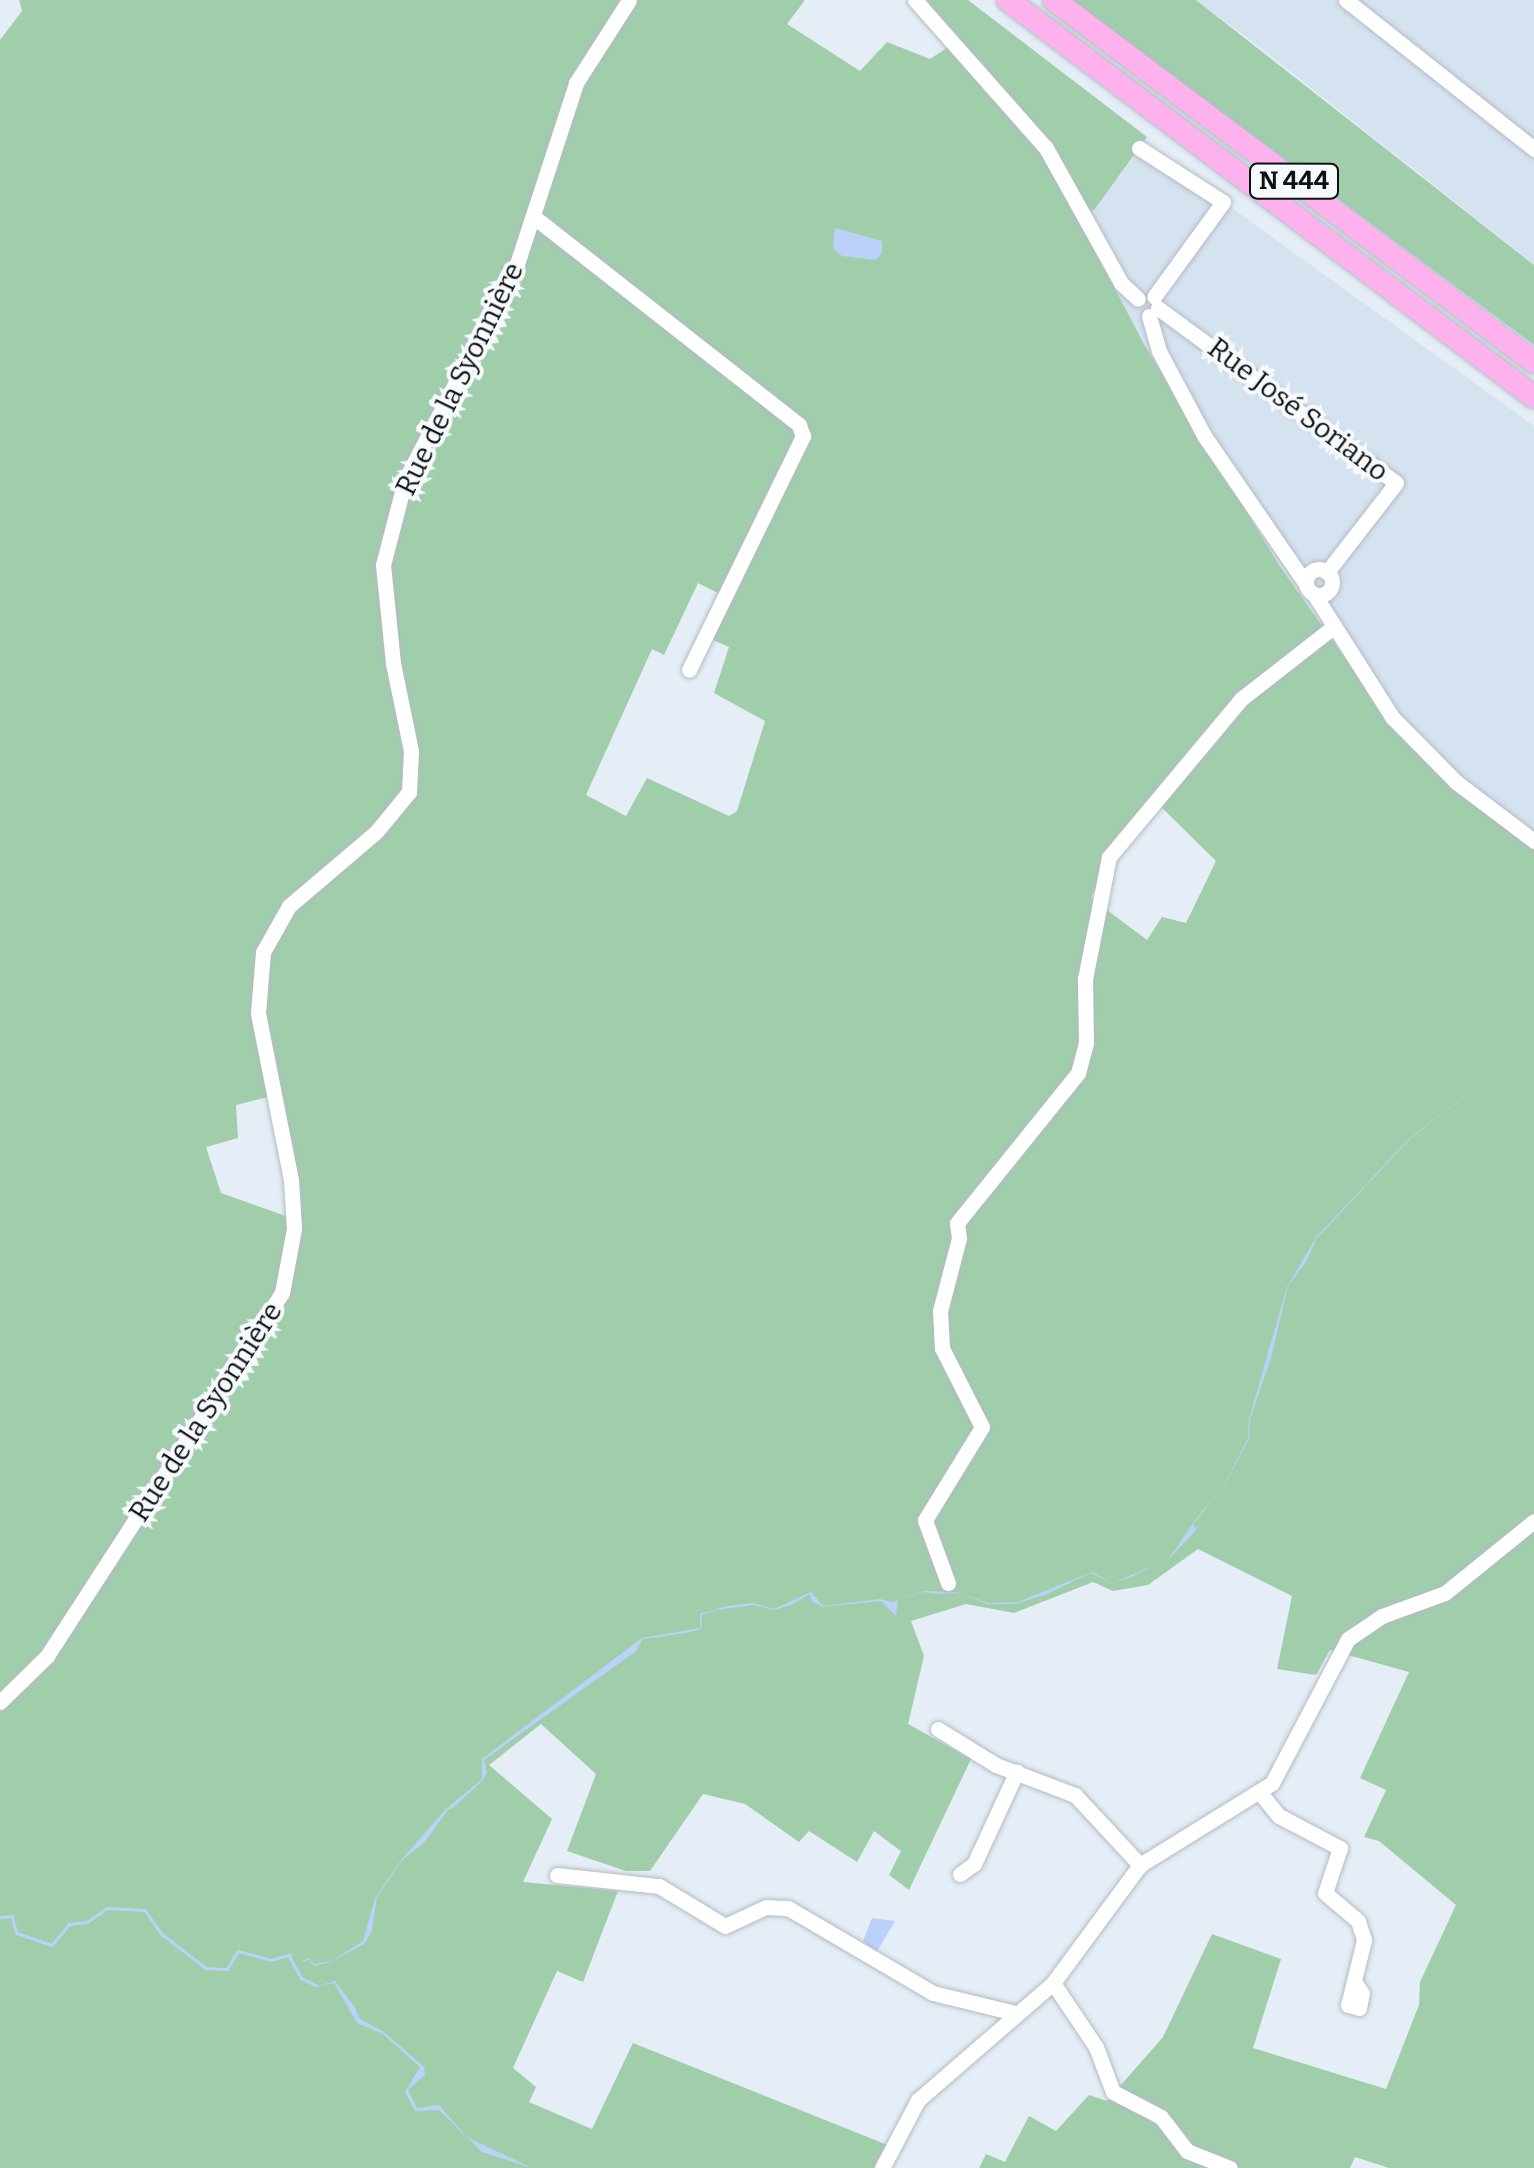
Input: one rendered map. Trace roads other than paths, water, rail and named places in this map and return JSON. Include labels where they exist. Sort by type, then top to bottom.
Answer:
[{"type":"highway","name":"N 444","points":[[1008,0],[1534,397]]},
{"type":"highway","name":"N 444","points":[[1054,0],[1534,362]]},
{"type":"street","name":"Rue de la Syonnière","points":[[0,1702],[47,1656],[282,1293],[294,1229],[291,1180],[258,1012],[262,952],[289,906],[376,832],[409,792],[411,751],[392,663],[384,565],[405,480],[516,267],[576,84],[628,0]]},
{"type":"street","points":[[915,0],[1046,148],[1121,283],[1149,305],[1159,351],[1205,437],[1278,545],[1319,582],[1332,628],[1423,752],[1534,841]]},
{"type":"street","points":[[1346,0],[1534,149]]},
{"type":"street","points":[[1139,148],[1223,202],[1149,305]]},
{"type":"street","points":[[534,217],[799,425],[804,436],[690,670]]},
{"type":"street","name":"Rue José Soriano","points":[[1149,305],[1396,483],[1319,582]]},
{"type":"street","points":[[948,1583],[925,1520],[982,1426],[942,1348],[940,1311],[959,1238],[957,1222],[1078,1073],[1086,1043],[1085,980],[1109,857],[1241,699],[1332,628]]},
{"type":"street","points":[[882,2168],[918,2100],[1052,1983],[1140,1864],[1260,1794],[1278,1773],[1348,1639],[1382,1616],[1445,1593],[1534,1521]]},
{"type":"street","points":[[938,1728],[1018,1771],[1074,1794],[1140,1864]]},
{"type":"street","points":[[960,1874],[974,1864],[1018,1771]]},
{"type":"street","points":[[1260,1794],[1279,1816],[1340,1848],[1325,1893],[1358,1921],[1364,1940],[1354,1983]]},
{"type":"street","points":[[556,1875],[659,1886],[725,1926],[766,1907],[788,1908],[933,1993],[1015,2013]]},
{"type":"street","points":[[1052,1983],[1096,2047],[1113,2092],[1162,2117],[1187,2151],[1230,2168]]},
{"type":"water","points":[[835,228],[882,241],[882,253],[876,260],[842,256],[833,249]]},
{"type":"water","points":[[1534,1041],[1410,1139],[1317,1238],[1288,1286],[1271,1358],[1250,1419],[1249,1439],[1224,1486],[1248,1438],[1249,1419],[1287,1287],[1317,1236],[1409,1139]]},
{"type":"water","points":[[1218,1492],[1193,1525],[1197,1529],[1169,1559],[1196,1519]]},
{"type":"water","points":[[1092,1572],[1112,1583],[1091,1573],[1015,1604],[988,1604],[959,1593],[989,1603],[1018,1602]]},
{"type":"water","points":[[924,1591],[959,1593],[923,1592],[898,1600],[896,1616],[881,1601],[823,1607],[812,1601],[810,1594],[775,1610],[753,1605],[716,1610],[702,1615],[701,1629],[643,1639],[635,1652],[484,1760],[487,1772],[483,1780],[448,1810],[424,1843],[403,1859],[377,1897],[372,1931],[364,1944],[331,1962],[314,1966],[309,1960],[299,1963],[308,1958],[314,1964],[332,1961],[363,1941],[375,1898],[402,1859],[446,1809],[482,1779],[482,1759],[642,1638],[700,1628],[700,1614],[727,1606],[753,1603],[774,1609],[811,1592],[823,1606],[880,1599],[892,1602]]},
{"type":"water","points":[[872,1918],[895,1921],[876,1953],[863,1941]]},
{"type":"water","points":[[335,1981],[360,2019],[384,2032],[424,2067],[425,2075],[408,2090],[417,2108],[439,2105],[467,2137],[532,2168],[482,2152],[439,2110],[415,2111],[405,2092],[420,2067],[383,2034],[357,2023],[334,1983],[313,1987]]},
{"type":"waterway","points":[[0,1917],[12,1916],[17,1933],[52,1945],[69,1924],[87,1922],[107,1908],[145,1910],[162,1934],[206,1968],[227,1969],[238,1951],[271,1960],[289,1955],[301,1978],[316,1985]]}]
